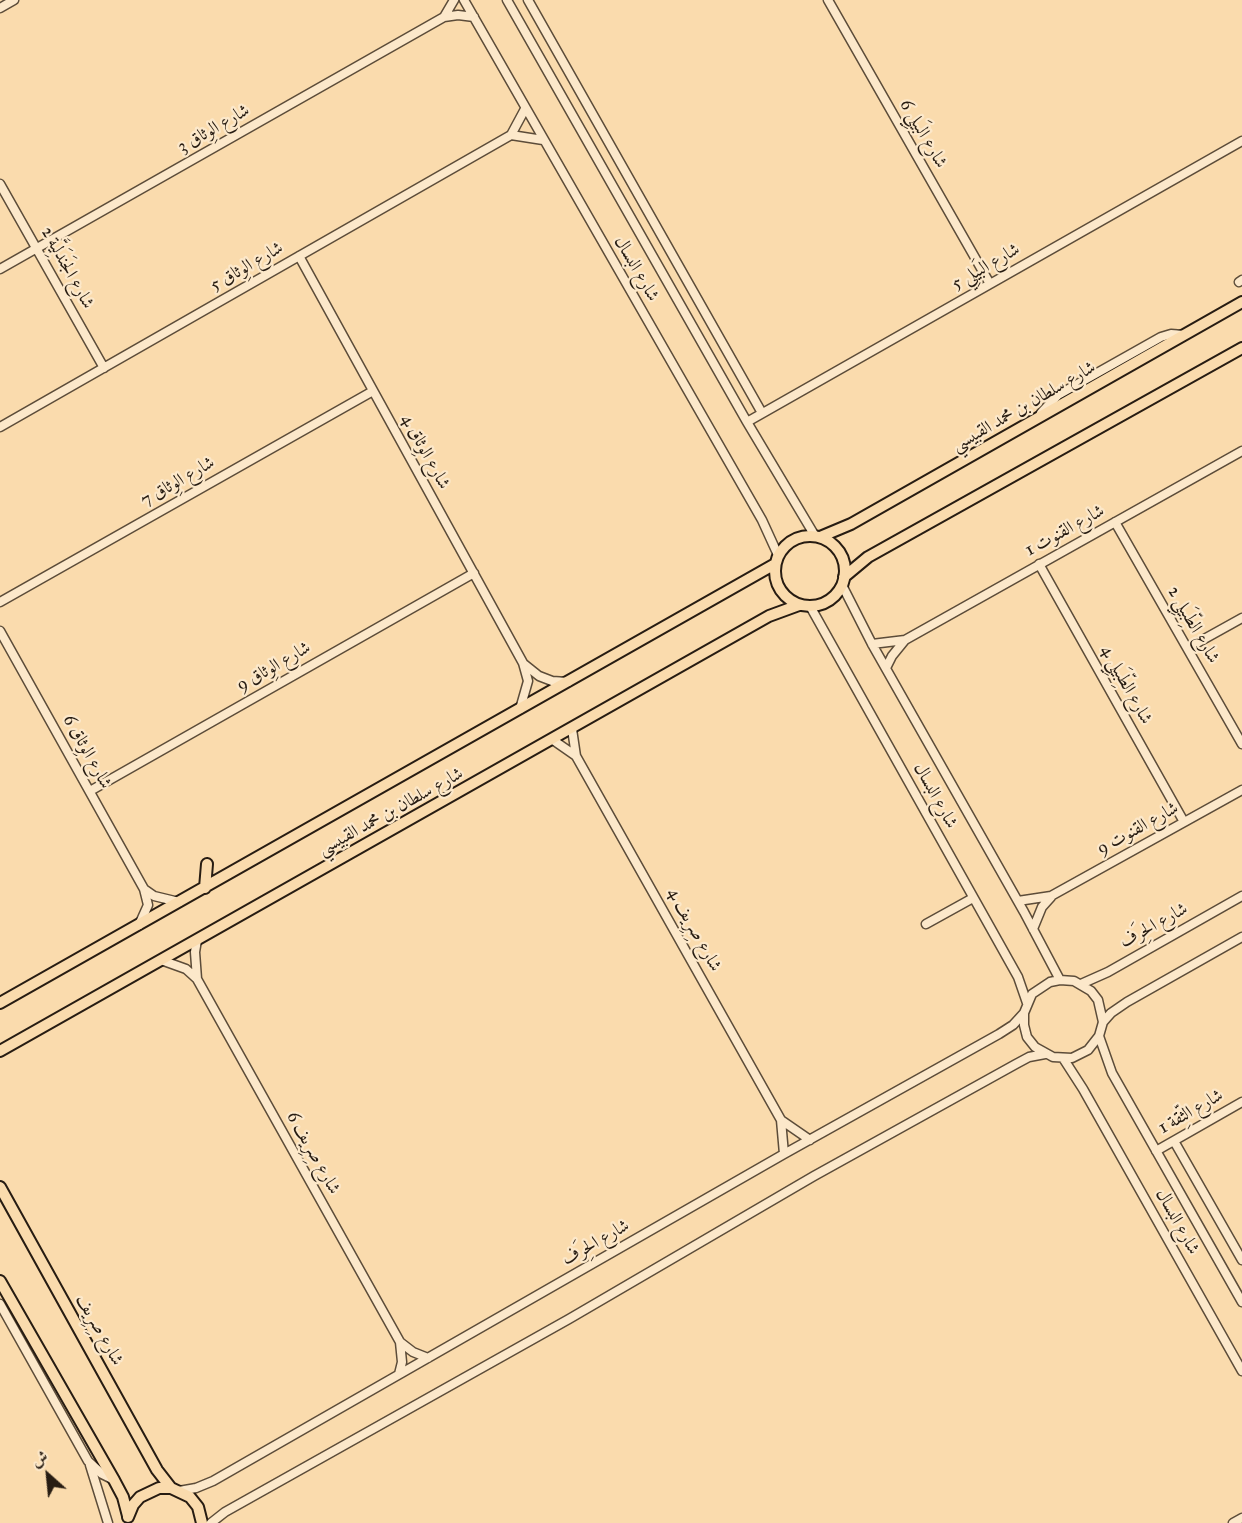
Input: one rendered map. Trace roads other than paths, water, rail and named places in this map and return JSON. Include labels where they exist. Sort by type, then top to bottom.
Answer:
[{"type":"main road","name":"شارع سلطان بن محمد القبيسي","points":[[817,537],[850,524],[1242,302]]},
{"type":"main road","points":[[843,581],[843,560],[839,551],[833,544],[817,537],[800,537],[791,541],[776,560],[775,577],[779,589],[787,599],[804,606],[830,600],[843,581],[868,557],[1242,348]]},
{"type":"main road","name":"شارع سلطان بن محمد القبيسي","points":[[0,1003],[520,710],[776,560]]},
{"type":"main road","name":"شارع سلطان بن محمد القبيسي","points":[[0,1051],[769,616],[804,606]]},
{"type":"main road","points":[[205,888],[207,864]]},
{"type":"main road","name":"شارع صِرِيف","points":[[0,1187],[157,1470],[175,1489],[190,1497],[198,1507],[202,1523]]},
{"type":"main road","points":[[0,1281],[114,1480],[123,1497],[127,1519]]},
{"type":"main road","points":[[127,1519],[140,1497],[159,1488],[175,1489]]},
{"type":"street","points":[[0,8],[14,0]]},
{"type":"street","name":"شارع الوِثاق 3","points":[[444,17],[454,0]]},
{"type":"street","name":"شارع البسال","points":[[464,0],[762,520],[776,560]]},
{"type":"street","name":"شارع البسال","points":[[507,0],[747,422],[817,537]]},
{"type":"street","points":[[528,0],[762,413]]},
{"type":"street","name":"شارع البَيلِي 6","points":[[828,0],[990,284]]},
{"type":"street","name":"شارع الوِثاق 3","points":[[0,269],[444,17],[458,15],[474,17]]},
{"type":"street","points":[[525,109],[511,135],[543,140]]},
{"type":"street","name":"شارع الوِثاق 5","points":[[0,427],[511,135]]},
{"type":"street","name":"شارع البَيلِي 5","points":[[747,422],[1242,141]]},
{"type":"street","name":"شارع الجَندَلِيَّة 2","points":[[0,184],[104,368]]},
{"type":"street","name":"شارع الوِثاق 4","points":[[299,256],[523,663],[528,681],[520,710]]},
{"type":"street","name":"شارع الوِثاق 7","points":[[0,603],[373,390]]},
{"type":"street","name":"شارع القنوت 1","points":[[886,668],[905,640],[1242,451]]},
{"type":"street","name":"شارع الطِّبَيلِي 2","points":[[1115,522],[1242,744]]},
{"type":"street","name":"شارع الطِّبَيلِي 4","points":[[1039,564],[1184,822]]},
{"type":"street","name":"شارع الوِثاق 9","points":[[90,791],[474,573]]},
{"type":"street","name":"شارع البسال","points":[[843,581],[872,644],[1018,901],[1060,980]]},
{"type":"street","name":"شارع البسال","points":[[804,606],[1018,977],[1027,1003]]},
{"type":"street","points":[[1188,648],[1242,618]]},
{"type":"street","name":"شارع الوِثاق 6","points":[[0,631],[144,889]]},
{"type":"street","name":"شارع القنوت 1","points":[[872,644],[905,640]]},
{"type":"street","name":"شارع الوِثاق 4","points":[[523,663],[539,676],[552,681],[568,682]]},
{"type":"street","name":"شارع صِرِيف 4","points":[[572,729],[576,756],[781,1120],[784,1154]]},
{"type":"street","name":"شارع صِرِيف 4","points":[[553,740],[576,756]]},
{"type":"street","name":"شارع القنوت 9","points":[[1033,929],[1042,907],[1051,897],[1242,790]]},
{"type":"street","points":[[144,889],[154,896],[179,902]]},
{"type":"street","points":[[139,925],[148,905],[144,889]]},
{"type":"street","name":"شارع الحِرَف","points":[[1081,984],[1107,972],[1242,896]]},
{"type":"street","name":"شارع القنوت 9","points":[[1018,901],[1051,897]]},
{"type":"street","points":[[926,924],[973,898]]},
{"type":"street","points":[[1103,1022],[1098,1000],[1091,991],[1081,984],[1060,980],[1040,987],[1027,1003],[1024,1013],[1024,1025],[1035,1047],[1045,1054],[1063,1059],[1071,1058],[1088,1050],[1099,1036],[1103,1022],[1111,1013],[1242,937]]},
{"type":"street","name":"شارع صِرِيف 6","points":[[197,940],[195,958],[197,979]]},
{"type":"street","name":"شارع صِرِيف 6","points":[[162,960],[186,969],[197,979],[400,1342]]},
{"type":"street","name":"شارع الحِرَف","points":[[175,1489],[196,1488],[213,1480],[999,1034],[1013,1025],[1024,1013]]},
{"type":"street","name":"شارع البسال","points":[[1099,1036],[1112,1073],[1242,1302]]},
{"type":"street","points":[[211,1523],[225,1512],[559,1324],[834,1165],[1023,1060],[1045,1054]]},
{"type":"street","name":"شارع البسال","points":[[1063,1059],[1083,1089],[1242,1371]]},
{"type":"street","name":"شارع الثِّقة 1","points":[[1156,1151],[1242,1102]]},
{"type":"street","name":"شارع صِرِيف 4","points":[[781,1120],[810,1140]]},
{"type":"street","points":[[1174,1141],[1242,1260]]},
{"type":"street","points":[[0,1304],[88,1461],[108,1523]]},
{"type":"street","points":[[400,1342],[413,1352],[428,1358]]},
{"type":"street","points":[[399,1374],[402,1355],[400,1342]]},
{"type":"street","points":[[88,1461],[102,1474],[114,1480]]},
{"type":"street","points":[[1233,1523],[1242,1518]]}]
